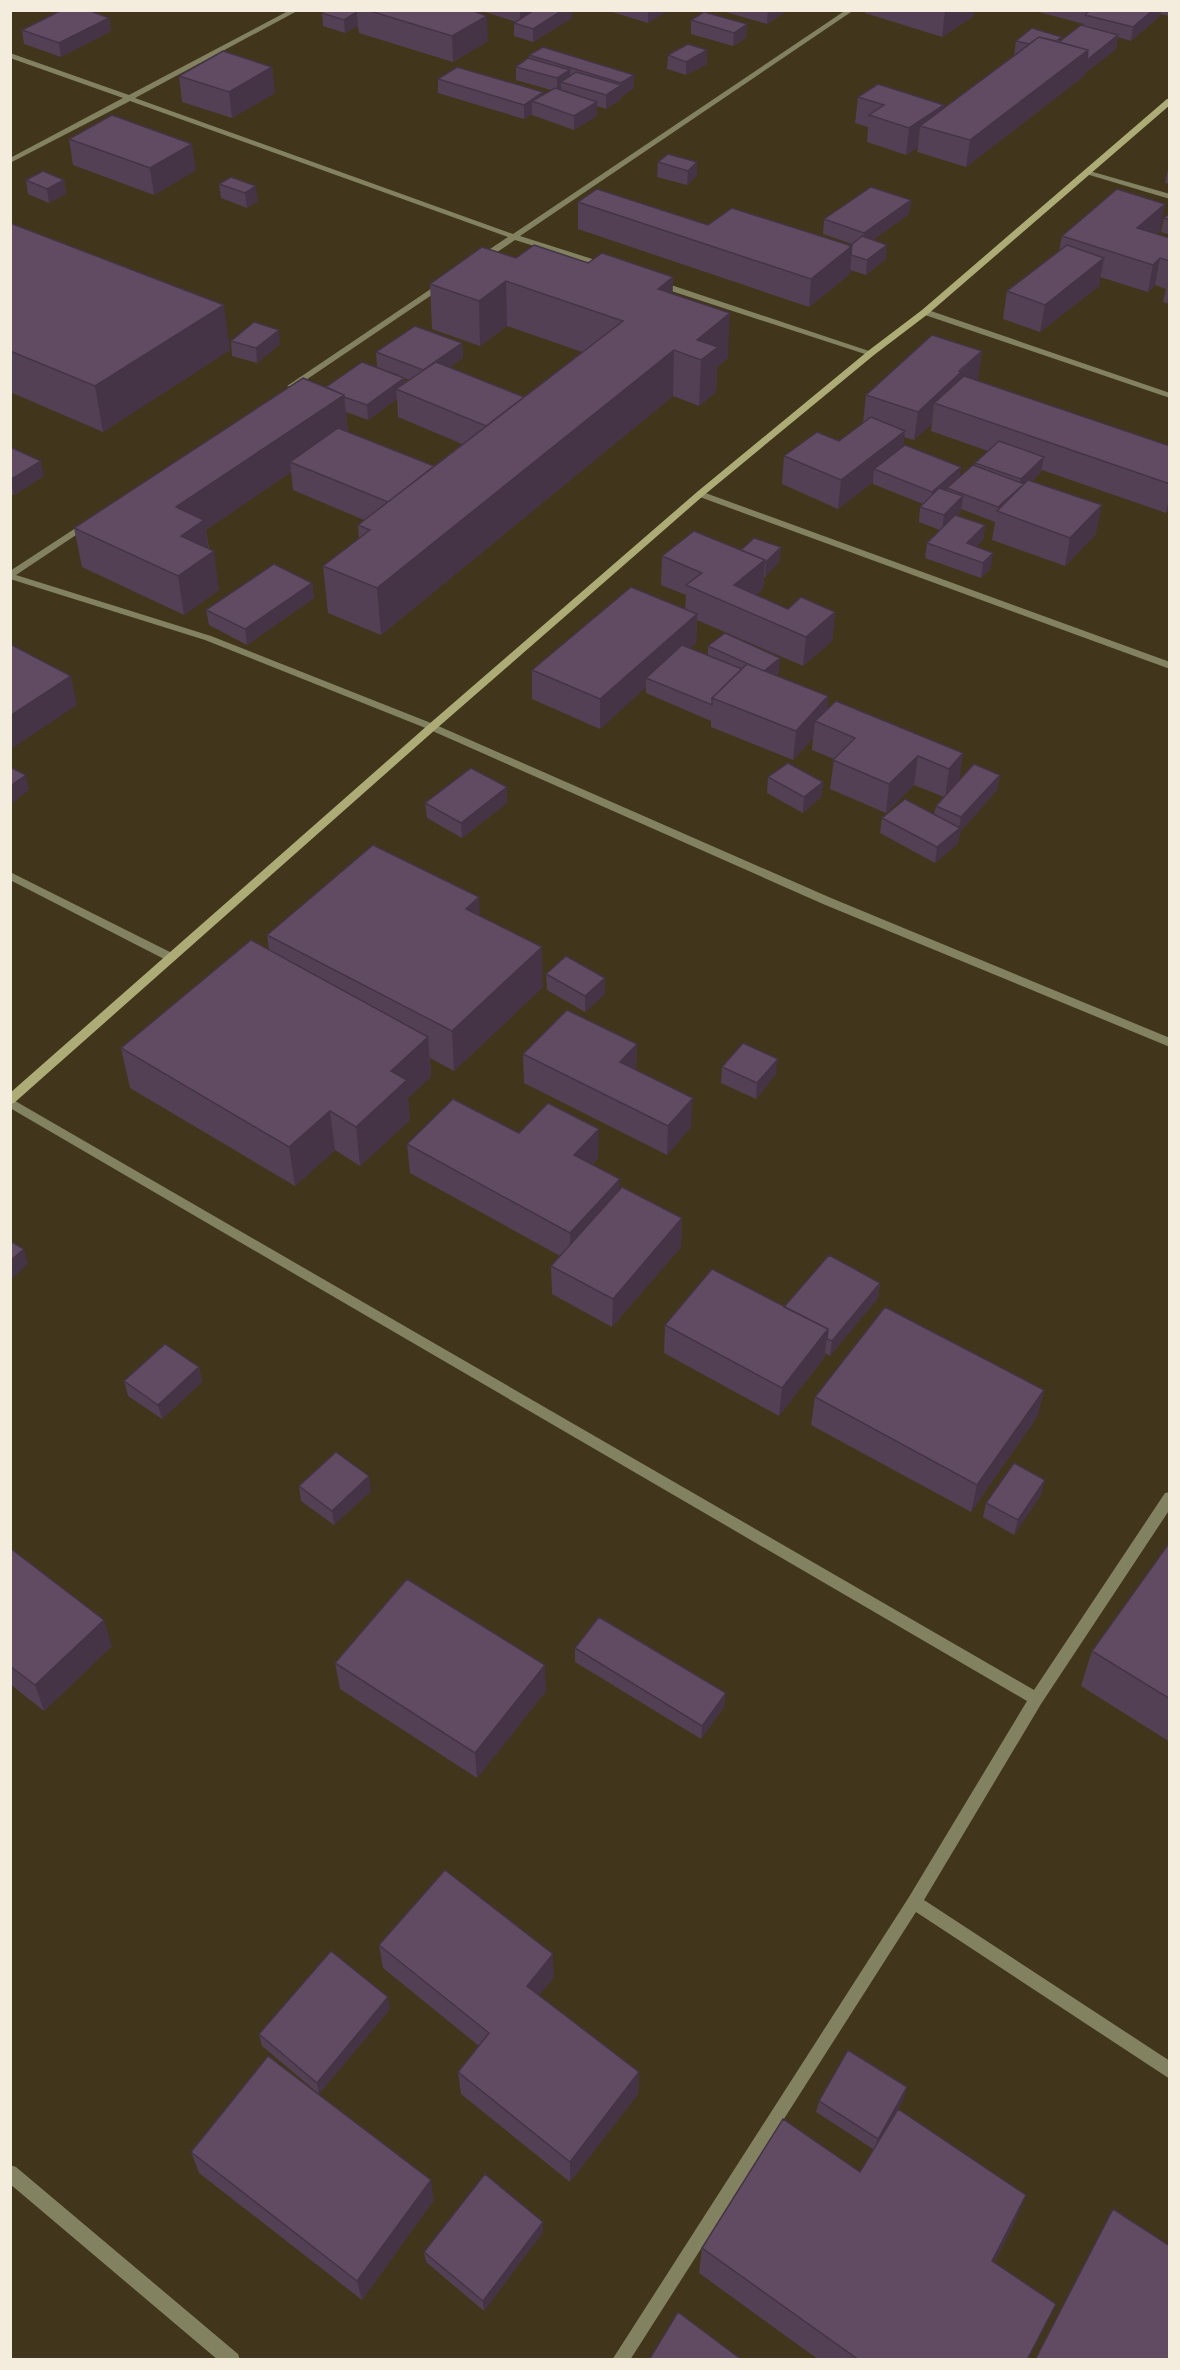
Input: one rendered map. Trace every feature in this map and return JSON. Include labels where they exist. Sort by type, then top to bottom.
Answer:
[{"type":"main road","points":[[10,1101],[432,727],[700,494],[871,353],[925,312],[1170,101]]},
{"type":"street","points":[[10,161],[296,10]]},
{"type":"street","points":[[474,263],[850,10]]},
{"type":"street","points":[[10,55],[514,237],[614,270]]},
{"type":"street","points":[[1089,172],[1170,197]]},
{"type":"street","points":[[287,390],[455,277]]},
{"type":"street","points":[[648,280],[871,353]]},
{"type":"street","points":[[925,312],[1170,396]]},
{"type":"street","points":[[700,494],[1170,666]]},
{"type":"street","points":[[10,576],[99,516]]},
{"type":"street","points":[[10,576],[208,638],[432,727],[827,901],[1170,1043]]},
{"type":"street","points":[[10,875],[172,958]]},
{"type":"street","points":[[10,1101],[1036,1699]]},
{"type":"street","points":[[620,2360],[914,1902],[1036,1699],[1170,1497]]},
{"type":"street","points":[[914,1902],[1170,2071]]},
{"type":"street","points":[[10,2173],[232,2360]]},
{"type":"building","points":[[62,10],[88,10],[109,18],[59,43],[22,30]]},
{"type":"building","points":[[326,10],[357,10],[357,12],[344,20],[322,13]]},
{"type":"building","points":[[367,10],[470,10],[487,16],[452,36]]},
{"type":"building","points":[[534,10],[563,10],[533,29],[514,23]]},
{"type":"building","points":[[1090,10],[1153,10],[1133,27],[1085,15]]},
{"type":"building","points":[[704,12],[747,24],[734,33],[691,20]]},
{"type":"building","points":[[1081,25],[1118,35],[1087,60],[1088,50],[1059,42]]},
{"type":"building","points":[[1032,28],[1062,37],[1056,41],[1039,37],[1029,44],[1016,41]]},
{"type":"building","points":[[1039,37],[1088,50],[970,140],[920,126]]},
{"type":"building","points":[[688,44],[707,50],[686,62],[668,55]]},
{"type":"building","points":[[543,47],[634,75],[621,83],[529,55]]},
{"type":"building","points":[[223,51],[272,67],[229,92],[179,76]]},
{"type":"building","points":[[528,58],[570,70],[557,78],[516,67]]},
{"type":"building","points":[[457,67],[543,92],[524,105],[438,79]]},
{"type":"building","points":[[576,72],[621,85],[606,95],[561,82]]},
{"type":"building","points":[[878,84],[944,105],[909,128],[869,115],[884,105],[858,97]]},
{"type":"building","points":[[555,88],[597,102],[574,116],[532,101]]},
{"type":"building","points":[[112,115],[192,144],[150,168],[69,139]]},
{"type":"building","points":[[668,154],[697,162],[688,171],[658,162]]},
{"type":"building","points":[[43,171],[64,180],[47,189],[26,180]]},
{"type":"building","points":[[231,177],[256,186],[245,193],[219,184]]},
{"type":"building","points":[[871,187],[911,200],[864,233],[824,219]]},
{"type":"building","points":[[597,189],[708,225],[732,208],[852,246],[811,279],[578,202]]},
{"type":"building","points":[[1117,189],[1165,204],[1137,228],[1170,238],[1170,261],[1160,258],[1153,265],[1062,236]]},
{"type":"building","points":[[10,223],[224,305],[95,386],[10,351]]},
{"type":"building","points":[[862,236],[887,245],[867,260],[851,255],[852,246],[850,246]]},
{"type":"building","points":[[534,245],[588,263],[602,253],[673,277],[658,289],[730,313],[697,340],[718,347],[701,360],[674,350],[377,588],[323,566],[370,530],[358,525],[623,321],[506,281],[479,301],[430,284],[482,247],[516,258]]},
{"type":"building","points":[[1067,245],[1104,258],[1045,305],[1007,291]]},
{"type":"building","points":[[254,322],[279,330],[256,348],[231,341]]},
{"type":"building","points":[[415,326],[462,343],[423,370],[376,352]]},
{"type":"building","points":[[932,335],[982,351],[918,412],[866,395]]},
{"type":"building","points":[[362,362],[404,378],[367,405],[344,397],[326,387]]},
{"type":"building","points":[[436,362],[524,397],[486,426],[396,389]]},
{"type":"building","points":[[964,376],[1170,446],[1170,484],[934,403]]},
{"type":"building","points":[[303,378],[344,395],[176,507],[204,520],[181,536],[214,551],[178,576],[74,528]]},
{"type":"building","points":[[871,417],[905,431],[841,480],[784,456],[817,432],[839,441]]},
{"type":"building","points":[[338,428],[434,466],[388,502],[290,462]]},
{"type":"building","points":[[999,441],[1044,457],[1021,479],[975,463]]},
{"type":"building","points":[[905,445],[961,467],[932,492],[874,469]]},
{"type":"building","points":[[10,447],[41,461],[10,480]]},
{"type":"building","points":[[973,465],[1024,484],[998,507],[947,488]]},
{"type":"building","points":[[1028,480],[1102,505],[1070,538],[997,511]]},
{"type":"building","points":[[939,488],[963,496],[944,515],[920,507]]},
{"type":"building","points":[[955,515],[985,525],[967,543],[993,553],[983,563],[927,543]]},
{"type":"building","points":[[694,531],[765,560],[734,585],[788,609],[801,597],[835,612],[806,637],[686,585],[702,573],[662,556]]},
{"type":"building","points":[[754,538],[781,547],[766,562],[741,550]]},
{"type":"building","points":[[274,564],[312,583],[245,629],[206,610]]},
{"type":"building","points":[[631,587],[697,614],[600,699],[532,670]]},
{"type":"building","points":[[725,633],[780,658],[764,671],[708,646]]},
{"type":"building","points":[[10,644],[71,676],[10,716]]},
{"type":"building","points":[[682,645],[742,669],[712,698],[712,705],[646,678]]},
{"type":"building","points":[[747,664],[828,696],[796,731],[712,698]]},
{"type":"building","points":[[836,701],[963,753],[949,769],[918,756],[889,784],[833,760],[855,738],[815,721]]},
{"type":"building","points":[[788,763],[823,782],[804,797],[768,777]]},
{"type":"building","points":[[974,764],[1000,775],[961,817],[936,806]]},
{"type":"building","points":[[10,767],[26,775],[10,786]]},
{"type":"building","points":[[471,768],[507,787],[461,823],[425,803]]},
{"type":"building","points":[[905,799],[960,828],[937,847],[882,818]]},
{"type":"building","points":[[373,845],[479,897],[466,909],[542,947],[452,1031],[267,935]]},
{"type":"building","points":[[251,940],[428,1037],[391,1071],[407,1080],[356,1127],[330,1111],[289,1147],[121,1048]]},
{"type":"building","points":[[566,956],[605,978],[585,996],[546,974]]},
{"type":"building","points":[[567,1010],[637,1044],[620,1062],[693,1098],[668,1126],[523,1054]]},
{"type":"building","points":[[743,1043],[778,1059],[757,1083],[722,1067]]},
{"type":"building","points":[[453,1099],[519,1133],[548,1103],[599,1129],[574,1155],[620,1179],[570,1233],[407,1144]]},
{"type":"building","points":[[622,1187],[682,1218],[613,1299],[551,1266]]},
{"type":"building","points":[[10,1241],[24,1249],[10,1261]]},
{"type":"building","points":[[829,1255],[880,1283],[832,1341],[827,1339],[828,1329],[784,1307]]},
{"type":"building","points":[[712,1269],[828,1329],[782,1388],[665,1325]]},
{"type":"building","points":[[885,1307],[1044,1390],[977,1485],[815,1397]]},
{"type":"building","points":[[165,1344],[199,1367],[158,1405],[124,1381]]},
{"type":"building","points":[[336,1452],[369,1476],[332,1511],[299,1486]]},
{"type":"building","points":[[1014,1463],[1045,1480],[1018,1520],[986,1503]]},
{"type":"building","points":[[1170,1542],[1170,1699],[1092,1651]]},
{"type":"building","points":[[10,1548],[104,1620],[35,1685],[10,1666]]},
{"type":"building","points":[[407,1579],[545,1665],[475,1753],[335,1663]]},
{"type":"building","points":[[599,1617],[726,1693],[702,1726],[575,1648]]},
{"type":"building","points":[[445,1870],[553,1954],[527,1986],[639,2072],[570,2162],[458,2072],[489,2033],[379,1945]]},
{"type":"building","points":[[331,1951],[388,1997],[317,2083],[259,2034]]},
{"type":"building","points":[[848,2050],[907,2087],[878,2139],[819,2101]]},
{"type":"building","points":[[268,2056],[431,2180],[357,2281],[191,2152]]},
{"type":"building","points":[[898,2109],[1026,2195],[992,2261],[1056,2304],[1027,2360],[859,2360],[702,2248],[783,2119],[860,2172]]},
{"type":"building","points":[[485,2174],[543,2222],[483,2301],[424,2252]]},
{"type":"building","points":[[1113,2209],[1170,2246],[1169,2360],[1035,2360]]},
{"type":"building","points":[[678,2312],[742,2360],[649,2360]]}]
